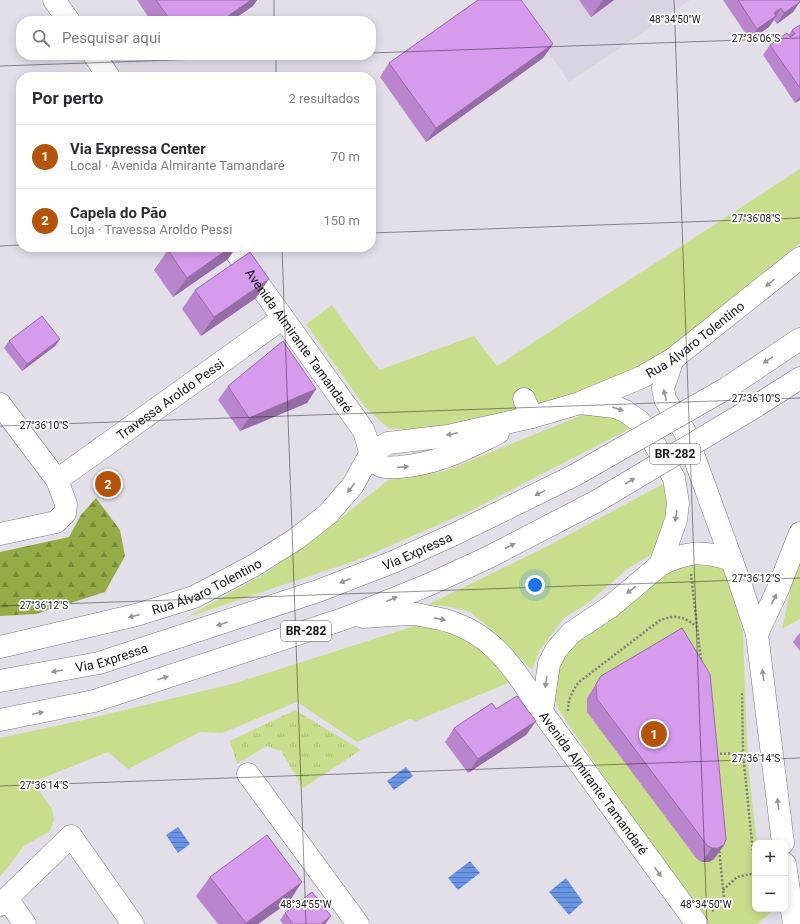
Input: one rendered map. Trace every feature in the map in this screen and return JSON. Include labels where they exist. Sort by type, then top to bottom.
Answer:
[{"type":"main road","points":[[54,0],[65,16]]},
{"type":"main road","points":[[98,60],[106,72]]},
{"type":"main road","name":"Avenida Almirante Tamandaré","points":[[236,252],[375,444],[379,466],[387,468],[419,466],[446,459],[528,408],[580,403],[615,407],[625,411],[639,421],[646,429],[674,478],[678,503],[676,520],[660,565],[610,607],[571,633],[556,650],[549,664],[542,712],[701,918]]},
{"type":"main road","name":"Rua Álvaro Tolentino","points":[[580,403],[642,377],[673,359],[800,258]]},
{"type":"main road","name":"Travessa Aroldo Pessi","points":[[57,480],[283,318]]},
{"type":"main road","name":"Via Expressa","points":[[0,681],[99,663],[318,591],[393,562],[575,476],[727,388],[800,339]]},
{"type":"main road","points":[[673,359],[663,388],[665,399],[685,432],[732,560],[757,634],[766,696],[782,840]]},
{"type":"main road","name":"BR-282","points":[[0,720],[94,701],[346,618],[428,585],[487,558],[596,501],[753,408],[800,378]]},
{"type":"main road","points":[[0,404],[57,480],[66,504],[65,513],[56,522],[0,534]]},
{"type":"main road","name":"Rua Álvaro Tolentino","points":[[0,647],[136,616],[200,594],[254,566],[296,539],[328,514],[353,486],[375,444]]},
{"type":"main road","points":[[757,634],[778,589],[800,533]]},
{"type":"main road","points":[[660,565],[677,556],[696,552],[714,554],[732,560]]},
{"type":"main road","points":[[346,618],[416,614],[449,621],[480,634],[502,656],[522,681],[542,712]]},
{"type":"main road","points":[[248,774],[358,924]]},
{"type":"main road","points":[[24,924],[3,902],[71,836],[133,924]]},
{"type":"main road","points":[[785,876],[787,921]]},
{"type":"path","points":[[691,573],[698,628],[701,668]]},
{"type":"path","points":[[569,714],[569,699],[579,682],[659,622],[669,617],[680,617],[690,621],[698,628]]},
{"type":"path","points":[[723,890],[737,878],[755,873],[743,753],[741,685]]},
{"type":"path","points":[[710,755],[743,753]]},
{"type":"path","points":[[701,918],[722,905],[724,899],[718,842]]},
{"type":"shaded area","points":[[512,0],[690,0],[569,82]]},
{"type":"green space","points":[[800,169],[800,243],[656,359],[584,390],[491,420],[421,431],[388,428],[365,407],[306,324],[332,305],[379,370],[474,336],[497,366]]},
{"type":"green space","points":[[605,412],[633,427],[472,510],[355,561],[185,618],[266,573],[336,522],[388,480],[445,471],[582,415]]},
{"type":"green space","points":[[663,484],[669,500],[670,520],[655,552],[626,570],[588,603],[564,618],[539,651],[532,670],[494,632],[470,612],[446,606],[427,605],[548,546]]},
{"type":"green space","points":[[96,498],[120,530],[125,556],[105,592],[36,614],[0,616],[0,552],[69,537],[81,515]]},
{"type":"green space","points":[[800,545],[800,619],[782,629]]},
{"type":"green space","points":[[681,563],[720,565],[730,577],[743,633],[748,764],[757,840],[752,840],[752,912],[771,912],[757,924],[706,924],[684,895],[558,708],[555,700],[558,668],[564,656],[576,640]]},
{"type":"green space","points":[[421,624],[458,631],[480,646],[513,681],[416,721],[410,719],[357,742],[297,702],[222,733],[200,732],[128,769],[108,752],[33,782],[52,809],[54,820],[50,831],[24,846],[0,877],[0,738],[83,720],[236,683]]},
{"type":"green space","points":[[295,710],[361,750],[303,788],[281,751],[266,746],[237,764],[230,741]]},
{"type":"water","points":[[406,767],[413,776],[394,790],[387,781]]},
{"type":"water","points":[[178,827],[190,844],[178,853],[166,835]]},
{"type":"water","points":[[470,861],[480,873],[458,890],[448,878]]},
{"type":"water","points":[[566,878],[583,902],[569,915],[549,892]]},
{"type":"building","points":[[156,0],[251,0],[228,16],[167,16]]},
{"type":"building","points":[[478,0],[521,0],[553,44],[436,128],[389,63]]},
{"type":"building","points":[[738,0],[799,0],[800,2],[784,13],[781,8],[774,13],[776,16],[757,29]]},
{"type":"building","points":[[800,25],[800,88],[770,45],[787,33],[790,37],[795,34],[792,30]]},
{"type":"building","points":[[169,252],[224,252],[187,278]]},
{"type":"building","points":[[250,252],[269,279],[214,317],[195,290]]},
{"type":"building","points":[[42,316],[60,339],[27,364],[9,341]]},
{"type":"building","points":[[283,341],[316,389],[249,418],[228,386]]},
{"type":"building","points":[[682,628],[710,674],[726,839],[724,845],[718,848],[712,848],[707,845],[597,699],[596,684],[601,676]]},
{"type":"building","points":[[517,696],[536,721],[478,759],[454,728],[492,703],[496,709]]},
{"type":"building","points":[[267,835],[302,882],[246,923],[210,877]]},
{"type":"building","points":[[312,892],[331,916],[321,924],[293,924],[285,913]]},
{"type":"place","name":"Capela do Pão","points":[[108,484]]},
{"type":"place","name":"Via Expressa Center","points":[[654,734]]}]
